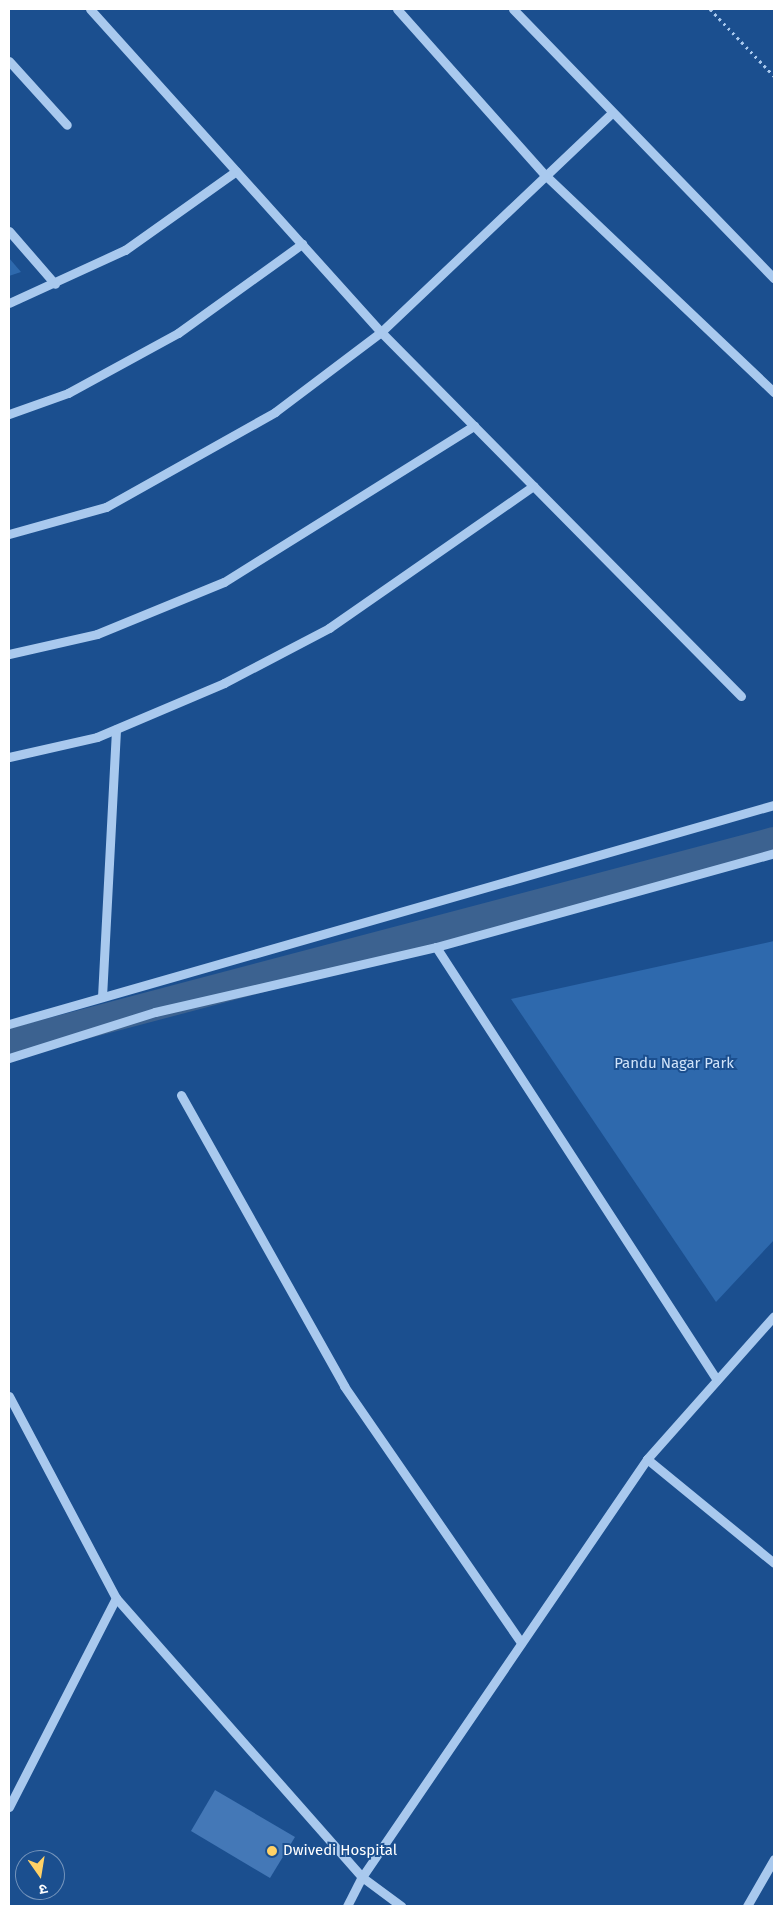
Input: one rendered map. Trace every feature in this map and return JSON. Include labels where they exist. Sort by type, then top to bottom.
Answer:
[{"type":"street","points":[[90,9],[381,332],[741,696]]},
{"type":"street","points":[[397,9],[544,174],[774,392]]},
{"type":"street","points":[[513,9],[611,114],[774,278]]},
{"type":"street","points":[[9,60],[67,125]]},
{"type":"street","points":[[9,534],[106,506],[275,412],[381,332],[544,174],[611,114]]},
{"type":"street","points":[[9,303],[56,284],[132,245],[236,171]]},
{"type":"street","points":[[9,231],[56,284]]},
{"type":"street","points":[[9,414],[68,393],[178,333],[302,244]]},
{"type":"street","points":[[9,654],[98,634],[224,582],[474,426]]},
{"type":"street","points":[[9,757],[46,752],[116,729],[224,683],[329,628],[533,486]]},
{"type":"street","points":[[102,997],[116,729]]},
{"type":"street","points":[[9,1024],[774,805]]},
{"type":"street","points":[[9,1058],[154,1012],[436,947],[774,853]]},
{"type":"street","points":[[436,947],[717,1380]]},
{"type":"street","points":[[181,1095],[344,1386],[521,1643]]},
{"type":"street","points":[[347,1906],[362,1877],[647,1459],[774,1316]]},
{"type":"street","points":[[9,1396],[116,1598],[362,1877],[402,1906]]},
{"type":"street","points":[[647,1459],[774,1563]]},
{"type":"street","points":[[9,1807],[116,1598]]},
{"type":"street","points":[[747,1906],[774,1859]]},
{"type":"path","points":[[710,9],[774,76]]},
{"type":"green space","points":[[9,258],[21,272],[9,276]]},
{"type":"green space","name":"Pandu Nagar Park","points":[[774,941],[774,1240],[716,1302],[511,999]]},
{"type":"building","points":[[215,1790],[295,1837],[270,1878],[191,1831]]},
{"type":"waterway","points":[[9,1044],[774,842]]},
{"type":"place","name":"Dwivedi Hospital","points":[[272,1851]]}]
